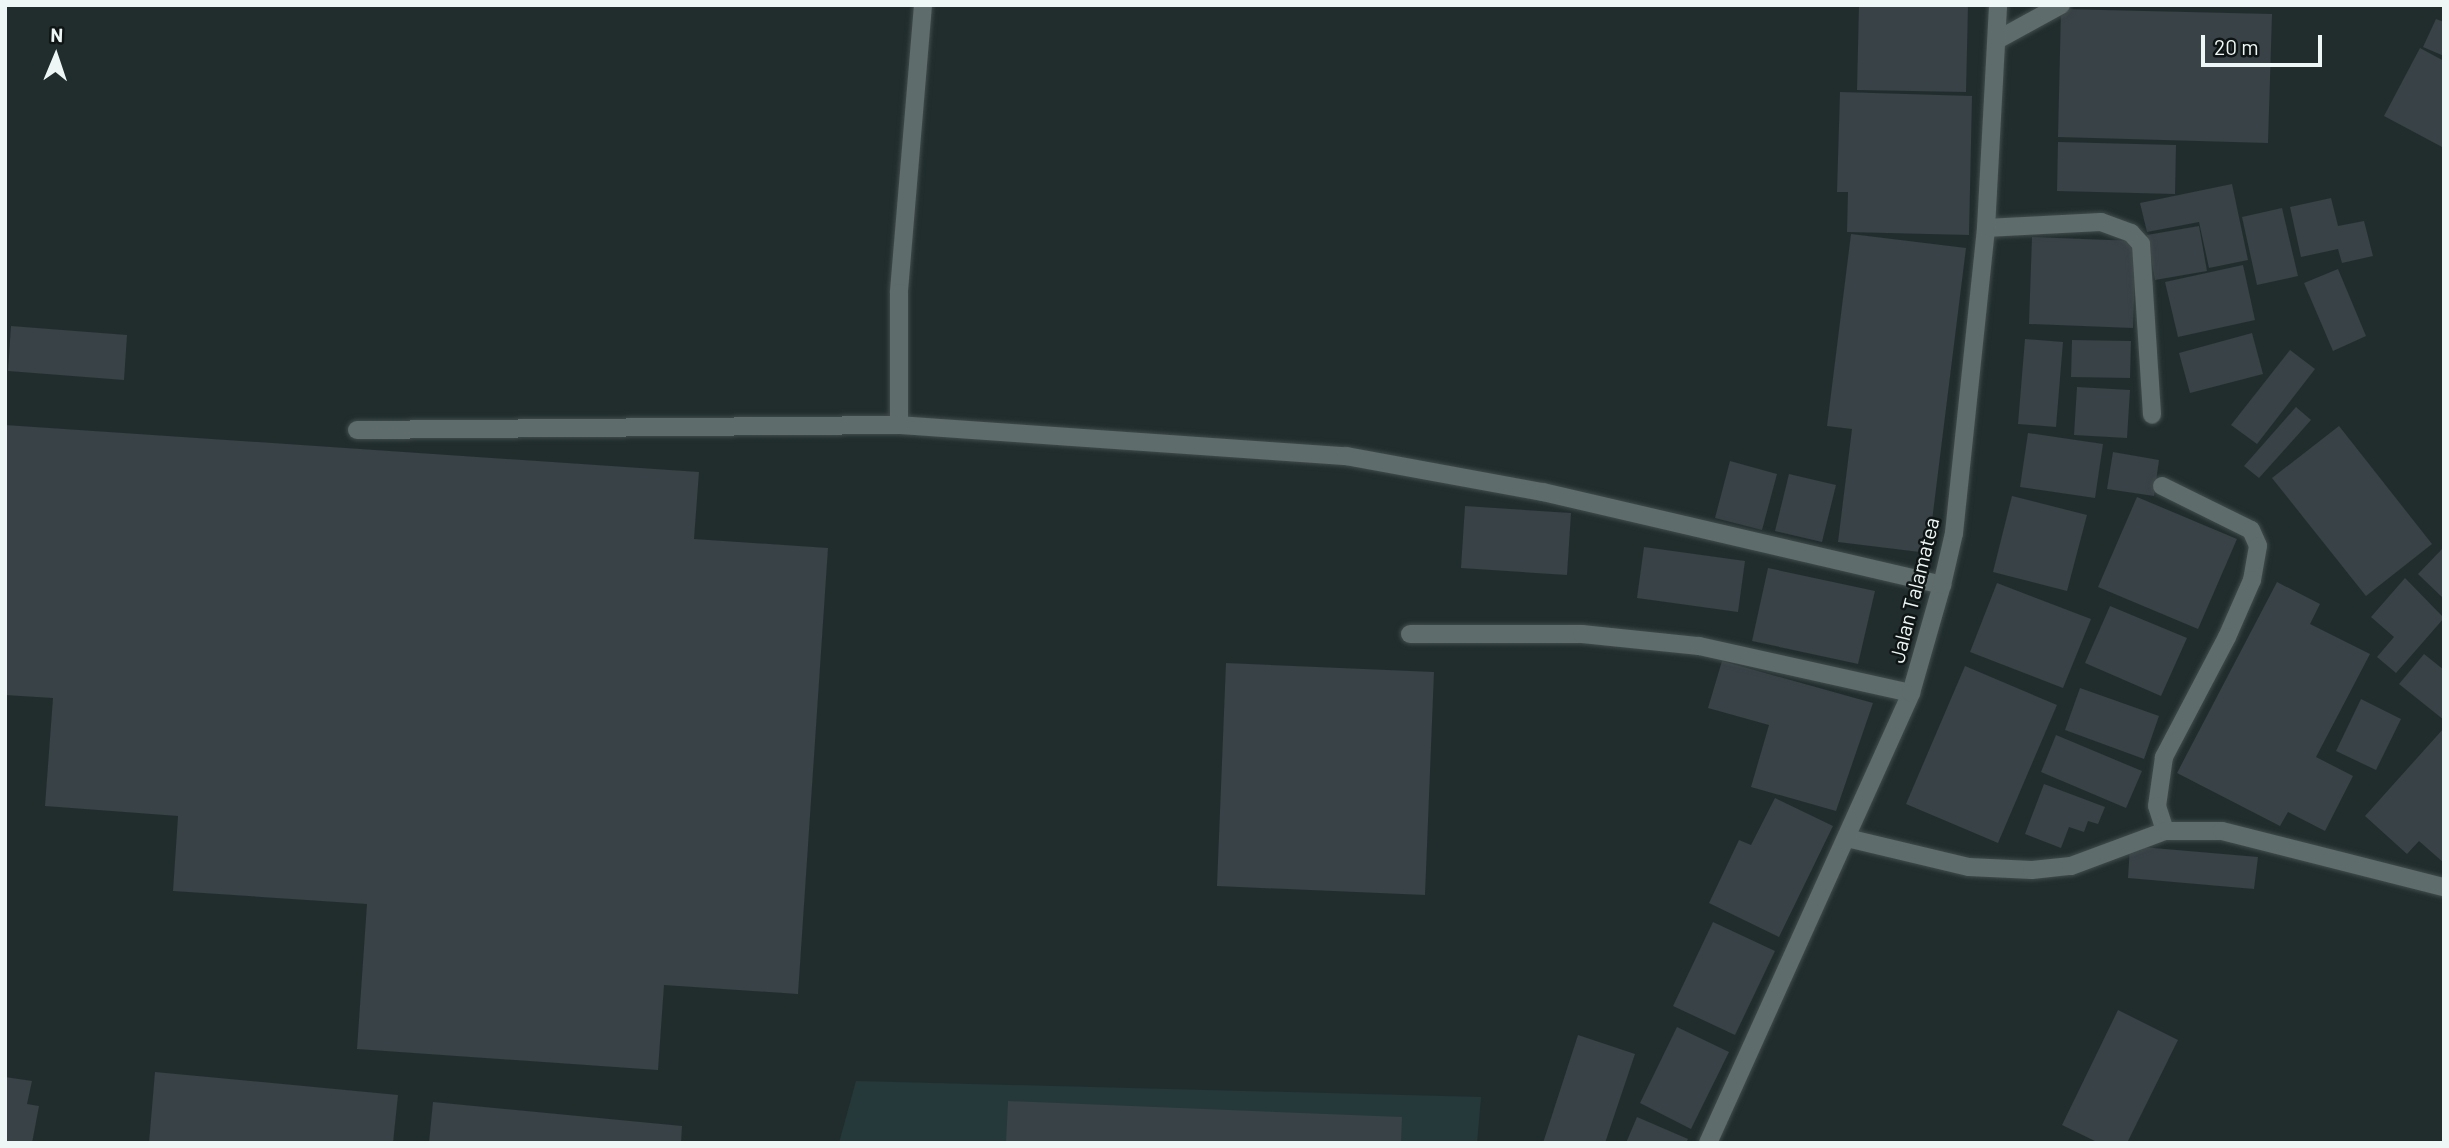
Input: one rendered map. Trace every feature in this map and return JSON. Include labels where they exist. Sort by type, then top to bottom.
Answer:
[{"type":"street","points":[[899,425],[899,293],[923,5]]},
{"type":"street","name":"Jalan Talamatea","points":[[1708,1143],[1911,693],[1942,585],[1954,533],[1986,228],[1998,5]]},
{"type":"street","points":[[1997,40],[2061,5]]},
{"type":"street","points":[[1986,228],[2101,222],[2131,233],[2141,244],[2152,415]]},
{"type":"street","points":[[357,430],[899,425],[1346,456],[1543,492],[1942,585]]},
{"type":"street","points":[[2162,486],[2252,530],[2258,545],[2252,580],[2227,637],[2164,757],[2157,806],[2165,831]]},
{"type":"street","points":[[1410,634],[1582,634],[1699,646],[1911,693]]},
{"type":"street","points":[[1847,838],[1969,867],[2032,870],[2071,866],[2165,831],[2260,836],[2444,887]]},
{"type":"shaded area","points":[[856,1081],[1481,1097],[1477,1143],[839,1143]]},
{"type":"building","points":[[1859,5],[1968,5],[1966,92],[1857,90]]},
{"type":"building","points":[[2061,9],[2272,14],[2268,143],[2058,137]]},
{"type":"building","points":[[2436,19],[2444,22],[2444,56],[2423,47]]},
{"type":"building","points":[[2420,48],[2444,61],[2444,148],[2384,116]]},
{"type":"building","points":[[1840,92],[1972,96],[1969,235],[1847,232],[1848,192],[1837,192]]},
{"type":"building","points":[[2058,142],[2176,145],[2175,194],[2057,191]]},
{"type":"building","points":[[2232,184],[2248,260],[2209,268],[2199,222],[2147,232],[2140,203]]},
{"type":"building","points":[[2331,198],[2338,226],[2364,221],[2373,256],[2342,263],[2338,249],[2301,257],[2290,207]]},
{"type":"building","points":[[2282,208],[2298,276],[2257,285],[2242,217]]},
{"type":"building","points":[[2199,226],[2207,271],[2155,280],[2147,235]]},
{"type":"building","points":[[1851,234],[1966,248],[1928,553],[1838,542],[1852,429],[1827,426]]},
{"type":"building","points":[[2032,237],[2136,241],[2133,328],[2029,324]]},
{"type":"building","points":[[2243,265],[2255,320],[2178,337],[2165,282]]},
{"type":"building","points":[[2338,269],[2366,336],[2333,351],[2304,283]]},
{"type":"building","points":[[11,326],[127,335],[124,380],[8,371]]},
{"type":"building","points":[[2252,333],[2263,374],[2190,393],[2179,353]]},
{"type":"building","points":[[2025,339],[2063,342],[2056,427],[2018,424]]},
{"type":"building","points":[[2072,340],[2131,341],[2130,378],[2071,377]]},
{"type":"building","points":[[2290,350],[2315,369],[2257,444],[2231,425]]},
{"type":"building","points":[[2077,387],[2130,390],[2127,438],[2074,435]]},
{"type":"building","points":[[2296,407],[2311,420],[2259,478],[2244,466]]},
{"type":"building","points":[[5,425],[699,472],[694,539],[828,548],[798,994],[664,985],[658,1070],[357,1049],[367,904],[173,891],[178,816],[45,806],[53,698],[5,695]]},
{"type":"building","points":[[2339,426],[2432,544],[2366,596],[2272,478]]},
{"type":"building","points":[[2028,433],[2103,444],[2095,498],[2020,487]]},
{"type":"building","points":[[2113,452],[2159,460],[2154,496],[2107,489]]},
{"type":"building","points":[[1730,461],[1777,474],[1762,530],[1715,518]]},
{"type":"building","points":[[1789,474],[1836,485],[1822,542],[1775,531]]},
{"type":"building","points":[[2012,496],[2087,515],[2067,591],[1993,572]]},
{"type":"building","points":[[2137,497],[2237,539],[2198,629],[2098,587]]},
{"type":"building","points":[[1465,506],[1571,513],[1567,575],[1461,568]]},
{"type":"building","points":[[1644,547],[1745,561],[1738,612],[1637,598]]},
{"type":"building","points":[[2444,547],[2444,599],[2418,574]]},
{"type":"building","points":[[1768,568],[1875,591],[1858,664],[1752,641]]},
{"type":"building","points":[[2405,578],[2444,618],[2396,673],[2377,657],[2394,637],[2371,617]]},
{"type":"building","points":[[2277,582],[2320,604],[2310,624],[2370,654],[2316,757],[2353,776],[2325,831],[2288,812],[2280,826],[2177,773]]},
{"type":"building","points":[[1997,583],[2091,619],[2063,688],[1970,652]]},
{"type":"building","points":[[2110,606],[2187,638],[2161,696],[2085,663]]},
{"type":"building","points":[[2424,654],[2444,670],[2444,720],[2399,684]]},
{"type":"building","points":[[1722,661],[1873,703],[1836,811],[1751,787],[1769,725],[1708,708]]},
{"type":"building","points":[[1226,663],[1434,672],[1425,895],[1217,886]]},
{"type":"building","points":[[1965,666],[2057,705],[1998,843],[1906,804]]},
{"type":"building","points":[[2080,688],[2159,716],[2144,759],[2065,730]]},
{"type":"building","points":[[2361,699],[2401,719],[2376,770],[2336,751]]},
{"type":"building","points":[[2444,728],[2444,863],[2419,841],[2407,854],[2365,816]]},
{"type":"building","points":[[2056,735],[2142,771],[2126,808],[2041,772]]},
{"type":"building","points":[[2044,784],[2105,807],[2098,824],[2088,821],[2084,832],[2069,827],[2061,848],[2025,834]]},
{"type":"building","points":[[1775,798],[1833,826],[1779,937],[1709,903],[1739,840],[1751,845]]},
{"type":"building","points":[[2130,846],[2258,857],[2254,889],[2128,878]]},
{"type":"building","points":[[1713,922],[1775,951],[1735,1035],[1673,1006]]},
{"type":"building","points":[[2118,1010],[2178,1040],[2127,1143],[2099,1143],[2062,1125]]},
{"type":"building","points":[[1677,1027],[1729,1052],[1691,1129],[1640,1103]]},
{"type":"building","points":[[1578,1035],[1635,1054],[1605,1143],[1543,1143]]},
{"type":"building","points":[[155,1072],[398,1095],[393,1143],[149,1143]]},
{"type":"building","points":[[5,1077],[32,1081],[27,1104],[39,1106],[32,1143],[5,1143]]},
{"type":"building","points":[[1008,1101],[1402,1117],[1401,1143],[1006,1143]]},
{"type":"building","points":[[433,1102],[682,1126],[681,1143],[429,1143]]},
{"type":"building","points":[[1637,1117],[1688,1139],[1686,1143],[1626,1143]]}]
